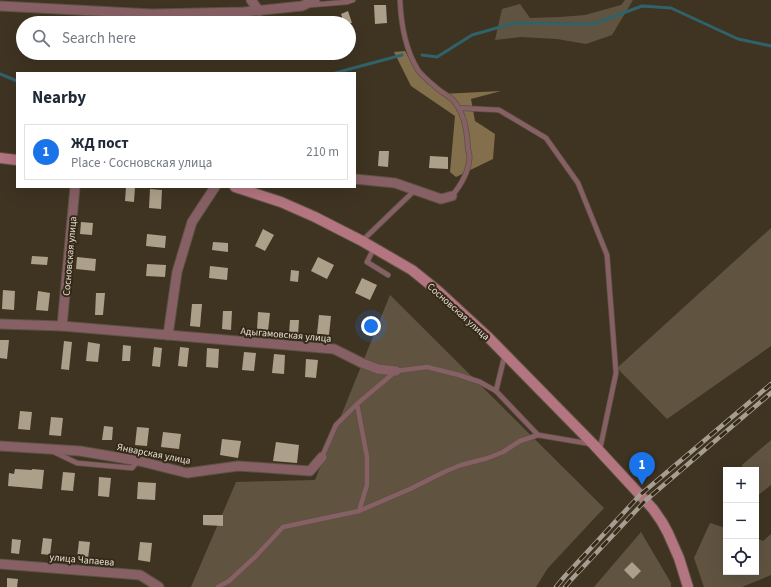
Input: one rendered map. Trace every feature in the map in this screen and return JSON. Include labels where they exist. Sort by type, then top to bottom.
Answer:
[{"type":"main road","points":[[0,158],[16,160]]},
{"type":"main road","name":"Сосновская улица","points":[[238,188],[282,202],[315,217],[362,241],[412,270],[438,290],[505,354],[597,448],[643,498],[659,518],[668,533],[679,558],[688,587]]},
{"type":"street","points":[[244,0],[244,12]]},
{"type":"street","points":[[251,0],[259,11]]},
{"type":"street","points":[[0,6],[152,14],[259,11],[302,6],[315,0]]},
{"type":"street","points":[[356,179],[395,182],[441,199],[452,196]]},
{"type":"street","name":"Сосновская улица","points":[[62,326],[75,188]]},
{"type":"street","points":[[168,335],[177,272],[192,222],[214,188]]},
{"type":"street","name":"Адыгамовская улица","points":[[0,324],[62,326],[334,349],[378,369],[396,371]]},
{"type":"street","name":"Январская улица","points":[[0,446],[80,451],[139,461],[187,473],[238,466],[310,471],[322,457]]},
{"type":"street","name":"улица Чапаева","points":[[0,564],[140,575],[159,587]]},
{"type":"lane","points":[[302,6],[353,0]]},
{"type":"lane","points":[[400,0],[403,32],[410,54],[419,72],[452,99],[459,108],[465,121],[469,160],[466,173],[460,186],[452,196]]},
{"type":"lane","points":[[218,587],[229,581],[256,556],[283,527],[359,511],[410,489],[444,472],[461,465],[488,458],[503,452],[520,441],[538,435],[597,448],[616,373],[607,255],[578,183],[546,138],[498,110],[459,108]]},
{"type":"lane","points":[[362,241],[415,190]]},
{"type":"lane","points":[[374,248],[367,262],[388,275]]},
{"type":"lane","points":[[496,390],[505,354]]},
{"type":"lane","points":[[322,457],[336,425],[357,404],[396,371],[427,367],[480,382],[496,390],[538,435]]},
{"type":"lane","points":[[357,404],[367,457],[367,485],[359,511]]},
{"type":"shaded area","points":[[625,0],[633,0],[612,35],[586,44],[557,39],[521,37],[495,40],[502,9],[520,4],[530,18],[560,17],[585,15],[621,5]]},
{"type":"shaded area","points":[[405,51],[418,74],[441,94],[501,91],[471,99],[475,121],[495,134],[493,159],[456,177],[450,172],[455,116],[411,86],[394,52]]},
{"type":"shaded area","points":[[771,228],[771,346],[667,419],[617,368]]},
{"type":"shaded area","points":[[390,295],[604,508],[548,568],[536,587],[191,587],[236,482],[315,480]]},
{"type":"shaded area","points":[[771,440],[771,485],[759,495],[759,467],[742,467],[742,465]]},
{"type":"shaded area","points":[[710,523],[723,527],[723,575],[759,575],[759,539],[763,541],[771,534],[771,575],[742,587],[704,587],[694,558]]},
{"type":"shaded area","points":[[641,532],[671,583],[671,587],[594,587]]},
{"type":"building","points":[[374,5],[386,5],[387,23],[375,24]]},
{"type":"building","points":[[348,11],[350,16],[342,16],[341,14]]},
{"type":"building","points":[[379,151],[389,151],[388,167],[378,166]]},
{"type":"building","points":[[430,156],[448,157],[448,169],[429,168]]},
{"type":"building","points":[[126,188],[135,188],[134,202],[125,201]]},
{"type":"building","points":[[150,189],[162,190],[161,209],[149,208]]},
{"type":"building","points":[[81,222],[93,223],[92,235],[80,234]]},
{"type":"building","points":[[263,229],[274,235],[265,251],[255,246]]},
{"type":"building","points":[[147,234],[166,236],[165,248],[146,246]]},
{"type":"building","points":[[213,242],[228,243],[228,252],[212,250]]},
{"type":"building","points":[[32,256],[48,257],[47,265],[31,264]]},
{"type":"building","points":[[77,257],[96,259],[95,271],[76,269]]},
{"type":"building","points":[[318,257],[334,265],[327,279],[311,271]]},
{"type":"building","points":[[147,264],[166,265],[165,277],[146,276]]},
{"type":"building","points":[[210,266],[228,268],[227,280],[209,278]]},
{"type":"building","points":[[291,270],[299,271],[298,282],[290,281]]},
{"type":"building","points":[[362,278],[377,285],[370,300],[355,293]]},
{"type":"building","points":[[3,290],[15,291],[14,310],[2,309]]},
{"type":"building","points":[[38,291],[50,293],[48,311],[36,310]]},
{"type":"building","points":[[96,293],[105,293],[103,315],[95,315]]},
{"type":"building","points":[[192,304],[202,304],[200,327],[190,326]]},
{"type":"building","points":[[223,311],[232,311],[231,330],[222,329]]},
{"type":"building","points":[[258,312],[270,313],[268,331],[257,330]]},
{"type":"building","points":[[319,315],[331,316],[329,335],[317,334]]},
{"type":"building","points":[[290,320],[299,320],[298,335],[289,334]]},
{"type":"building","points":[[0,340],[9,340],[7,359],[0,358]]},
{"type":"building","points":[[64,341],[72,342],[69,370],[61,369]]},
{"type":"building","points":[[88,342],[100,344],[98,362],[86,361]]},
{"type":"building","points":[[123,345],[131,346],[130,361],[122,361]]},
{"type":"building","points":[[154,347],[162,348],[160,367],[152,366]]},
{"type":"building","points":[[180,347],[189,348],[187,367],[178,366]]},
{"type":"building","points":[[207,348],[219,349],[218,368],[206,367]]},
{"type":"building","points":[[244,352],[256,353],[254,371],[242,370]]},
{"type":"building","points":[[274,354],[285,355],[284,374],[272,373]]},
{"type":"building","points":[[306,359],[318,360],[316,378],[305,377]]},
{"type":"building","points":[[20,411],[32,412],[30,430],[18,429]]},
{"type":"building","points":[[51,417],[63,418],[61,436],[49,435]]},
{"type":"building","points":[[104,426],[113,427],[112,440],[102,440]]},
{"type":"building","points":[[137,427],[149,428],[147,446],[135,445]]},
{"type":"building","points":[[163,432],[181,434],[179,449],[161,447]]},
{"type":"building","points":[[222,439],[241,441],[238,458],[220,455]]},
{"type":"building","points":[[276,442],[299,445],[297,463],[273,461]]},
{"type":"building","points":[[15,469],[44,470],[42,489],[8,486],[9,473],[14,474]]},
{"type":"building","points":[[63,472],[75,473],[73,491],[61,490]]},
{"type":"building","points":[[99,477],[111,478],[109,497],[98,496]]},
{"type":"building","points":[[138,482],[156,483],[155,500],[137,499]]},
{"type":"building","points":[[203,515],[223,515],[223,526],[203,525]]},
{"type":"building","points":[[43,538],[52,539],[50,555],[41,554]]},
{"type":"building","points":[[12,539],[21,540],[19,554],[11,553]]},
{"type":"building","points":[[79,541],[90,542],[88,559],[77,558]]},
{"type":"building","points":[[140,542],[152,543],[150,562],[138,560]]},
{"type":"building","points":[[632,562],[641,571],[633,579],[624,570]]},
{"type":"building","points":[[7,578],[18,579],[17,587],[7,587]]},
{"type":"waterway","points":[[422,55],[437,57],[472,35],[514,23],[594,24],[642,6],[671,8],[738,39],[771,46]]},
{"type":"waterway","points":[[339,72],[402,55]]},
{"type":"waterway","points":[[0,74],[16,81]]},
{"type":"railway","points":[[556,587],[640,495],[771,384]]},
{"type":"railway","points":[[565,587],[645,501],[771,393]]},
{"type":"place","name":"ЖД пост","points":[[642,485]]}]
